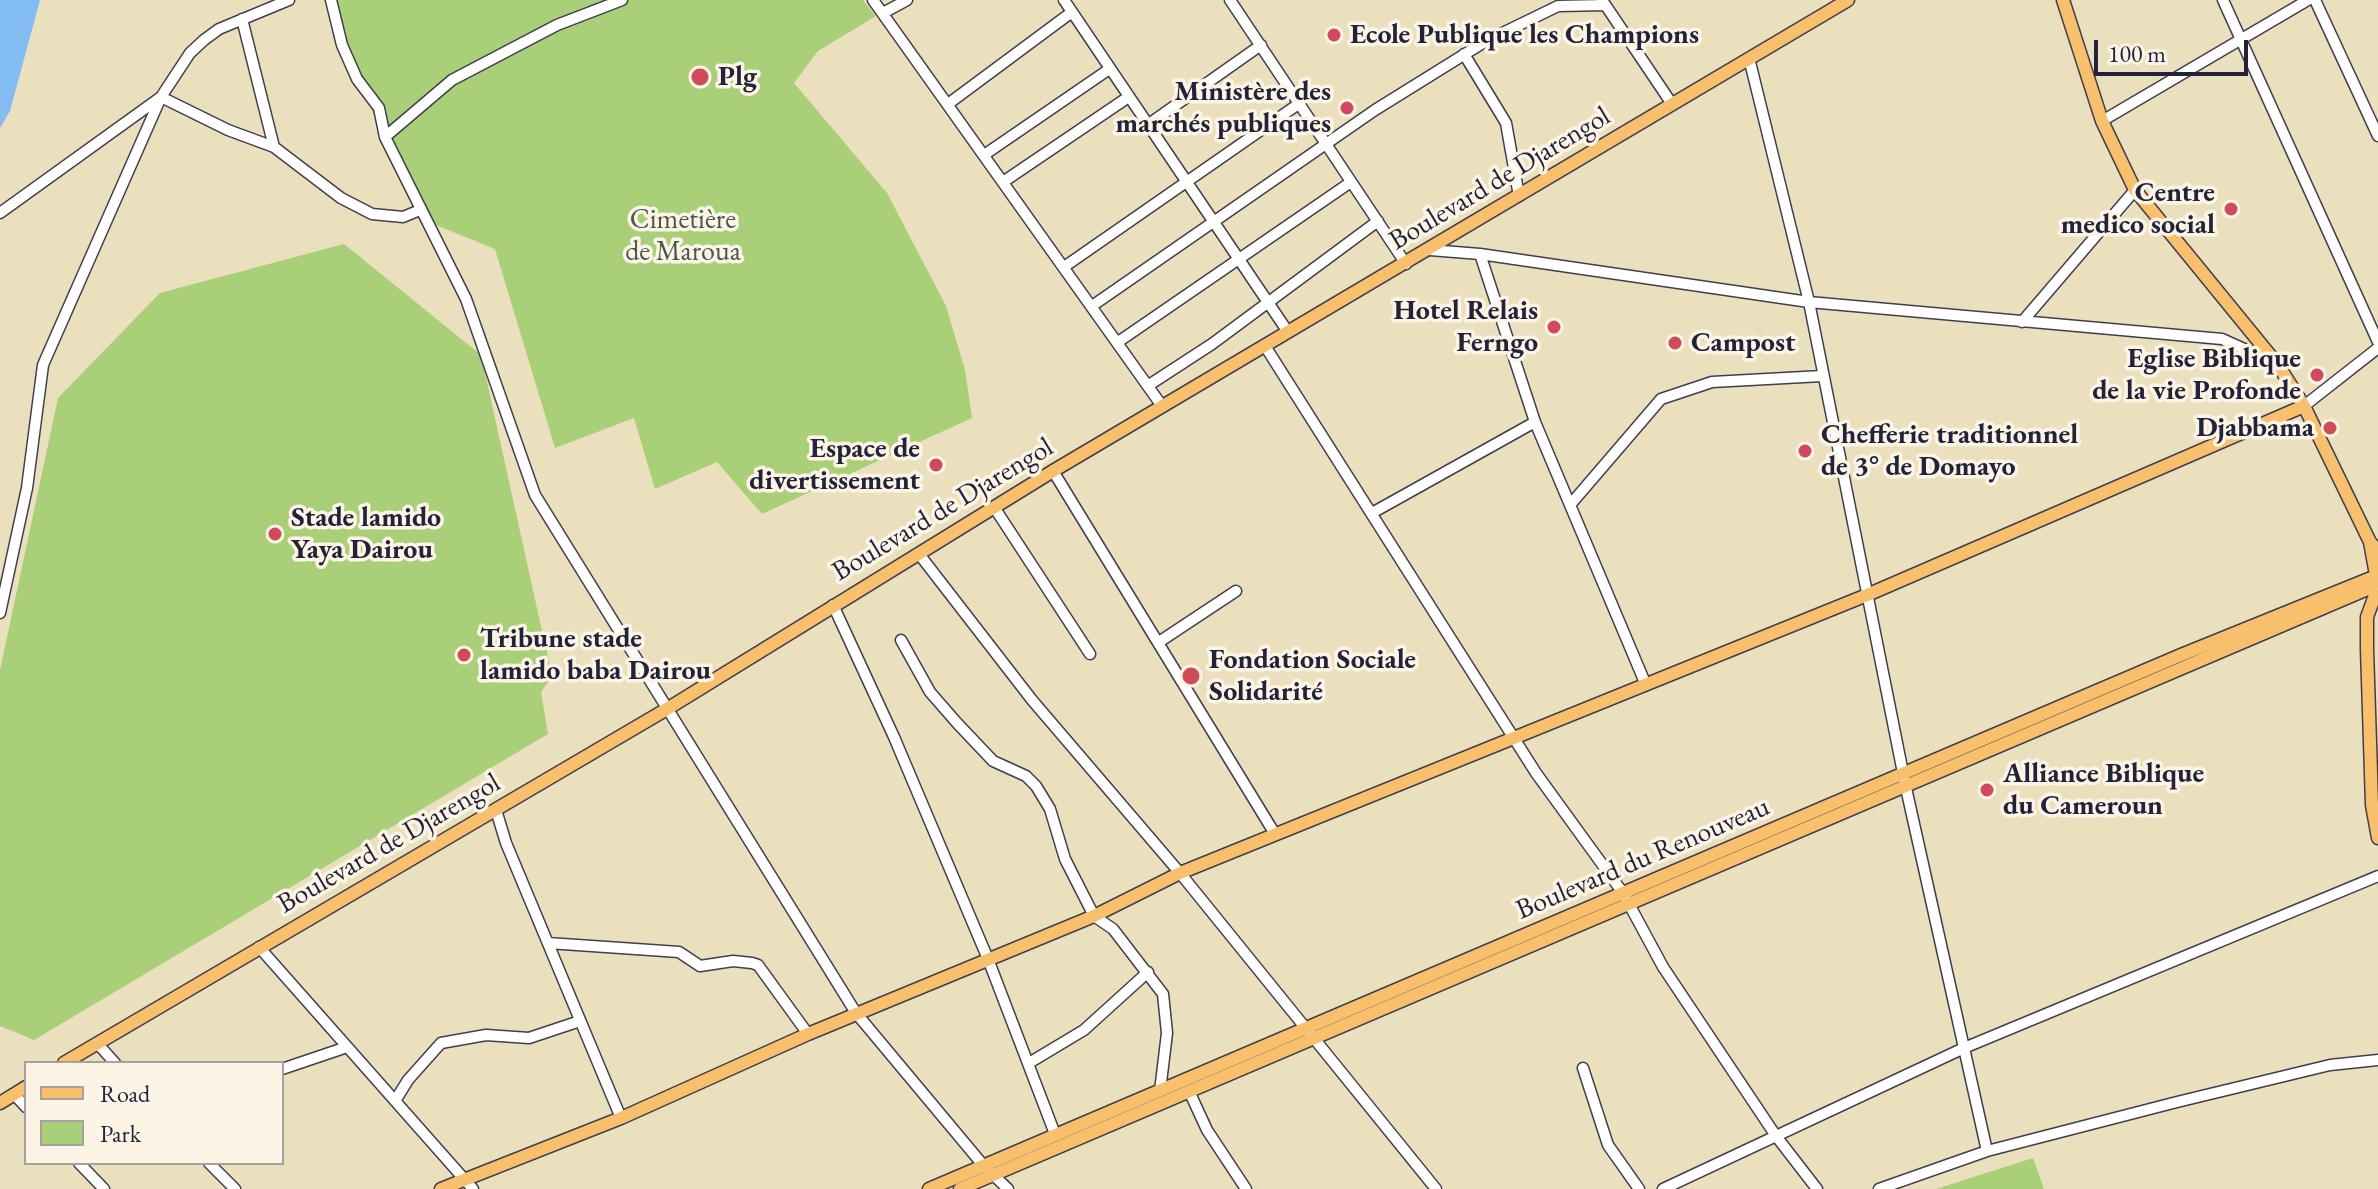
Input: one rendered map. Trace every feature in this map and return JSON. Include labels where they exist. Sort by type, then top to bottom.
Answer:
[{"type":"main road","name":"Boulevard de Djarengol","points":[[67,1061],[667,709],[1053,471],[1848,0]]},
{"type":"main road","points":[[2063,0],[2102,121],[2135,190],[2278,365],[2304,406],[2374,546],[2377,580],[2367,617],[2372,805],[2378,838]]},
{"type":"main road","points":[[441,1189],[469,1184],[856,1013],[1094,916],[1180,873],[1867,595],[2304,406]]},
{"type":"main road","name":"Boulevard du Renouveau","points":[[960,1189],[988,1170],[1055,1134],[1309,1034],[2377,580]]},
{"type":"main road","points":[[2367,617],[2378,604]]},
{"type":"main road","name":"Boulevard du Renouveau","points":[[929,1189],[988,1170],[1189,1091],[1309,1034]]},
{"type":"main road","points":[[0,1103],[24,1088]]},
{"type":"street","points":[[0,613],[27,488],[43,365],[161,97],[190,53],[219,29],[289,0]]},
{"type":"street","points":[[331,0],[342,45],[357,79],[379,108],[385,137],[466,299],[535,495],[856,1013],[988,1170],[1008,1189]]},
{"type":"street","points":[[385,137],[452,80],[557,25],[622,0]]},
{"type":"street","points":[[873,0],[1162,406]]},
{"type":"street","points":[[883,13],[907,0]]},
{"type":"street","points":[[1064,0],[1108,70],[1288,332]]},
{"type":"street","points":[[1230,0],[1406,264]]},
{"type":"street","points":[[2223,0],[2378,342]]},
{"type":"street","points":[[2102,121],[2308,0]]},
{"type":"street","points":[[2315,0],[2378,136]]},
{"type":"street","points":[[1092,306],[1464,54],[1558,6],[1604,2],[1672,104]]},
{"type":"street","points":[[948,104],[1072,12]]},
{"type":"street","points":[[242,19],[274,147]]},
{"type":"street","points":[[1146,126],[1261,45]]},
{"type":"street","points":[[1464,54],[1506,123],[1519,196]]},
{"type":"street","points":[[1749,58],[1809,302],[1904,782],[1987,1151]]},
{"type":"street","points":[[984,155],[1108,70]]},
{"type":"street","points":[[161,97],[228,130],[274,147],[341,198],[372,214],[403,217],[420,210]]},
{"type":"street","points":[[0,213],[161,97]]},
{"type":"street","points":[[1003,182],[1127,98]]},
{"type":"street","points":[[1064,267],[1300,103]]},
{"type":"street","points":[[1118,342],[1351,182]]},
{"type":"street","points":[[2022,322],[2135,190]]},
{"type":"street","points":[[1149,385],[1212,344],[1378,221]]},
{"type":"street","points":[[1430,250],[1480,254],[1809,302],[2222,339],[2278,365]]},
{"type":"street","points":[[1480,254],[1535,422],[1646,685]]},
{"type":"street","points":[[1265,346],[1515,739],[1627,898],[1663,967],[1776,1136],[1817,1189]]},
{"type":"street","points":[[2304,406],[2378,348]]},
{"type":"street","points":[[1570,505],[1648,410],[1670,395],[1712,382],[1822,376]]},
{"type":"street","points":[[1372,513],[1535,422]]},
{"type":"street","points":[[1053,471],[1275,834]]},
{"type":"street","points":[[994,507],[1090,654]]},
{"type":"street","points":[[919,554],[1032,700],[1180,873],[1436,1189]]},
{"type":"street","points":[[1159,642],[1236,591]]},
{"type":"street","points":[[833,605],[894,737],[988,959],[1055,1134]]},
{"type":"street","points":[[901,640],[930,692],[957,723],[993,761],[1026,776],[1036,786],[1050,809],[1065,859],[1094,916],[1108,924],[1163,994],[1166,1013],[1160,1091]]},
{"type":"street","points":[[496,810],[621,1118]]},
{"type":"street","points":[[1663,1189],[1964,1048],[2378,876]]},
{"type":"street","points":[[548,943],[679,952],[700,966],[733,961],[758,965],[808,1034]]},
{"type":"street","points":[[259,947],[469,1184]]},
{"type":"street","points":[[1029,1063],[1072,1040],[1148,972]]},
{"type":"street","points":[[395,1101],[408,1080],[441,1043],[486,1035],[529,1038],[580,1021]]},
{"type":"street","points":[[97,1043],[113,1061]]},
{"type":"street","points":[[284,1068],[347,1047]]},
{"type":"street","points":[[1879,1189],[1987,1151],[2330,1065],[2378,1060]]},
{"type":"street","points":[[1583,1068],[1608,1145],[1639,1189]]},
{"type":"street","points":[[1189,1091],[1207,1130],[1246,1189]]},
{"type":"street","points":[[14,1094],[24,1105]]},
{"type":"street","points":[[81,1165],[104,1189]]},
{"type":"street","points":[[211,1165],[235,1189]]},
{"type":"green space","name":"Cimetière de Maroua","points":[[336,0],[863,0],[876,16],[818,51],[794,83],[887,193],[946,306],[965,370],[972,418],[762,514],[717,462],[655,489],[634,418],[555,448],[495,249],[433,224],[388,136],[352,78]]},
{"type":"green space","name":"Stade lamido Yaya Dairou","points":[[344,244],[481,355],[552,676],[541,692],[548,734],[34,1040],[0,1026],[0,670],[58,398],[160,293]]},
{"type":"green space","points":[[2033,1158],[2044,1189],[1936,1189]]},
{"type":"water","points":[[0,0],[40,0],[10,111],[0,128]]},
{"type":"place","name":"Ecole Publique les Champions","points":[[1334,35]]},
{"type":"place","name":"Plg","points":[[700,77]]},
{"type":"place","name":"Ministère des marchés publiques","points":[[1347,108]]},
{"type":"place","name":"Centre medico social","points":[[2231,209]]},
{"type":"place","name":"Hotel Relais Ferngo","points":[[1554,327]]},
{"type":"place","name":"Campost","points":[[1675,343]]},
{"type":"place","name":"Eglise Biblique de la vie Profonde","points":[[2317,375]]},
{"type":"place","name":"Djabbama","points":[[2330,428]]},
{"type":"place","name":"Chefferie traditionnel de 3° de Domayo","points":[[1805,451]]},
{"type":"place","name":"Espace de divertissement","points":[[936,465]]},
{"type":"place","name":"Stade lamido Yaya Dairou","points":[[275,534]]},
{"type":"place","name":"Tribune stade lamido baba Dairou","points":[[464,655]]},
{"type":"place","name":"Fondation Sociale Solidarité","points":[[1191,676]]},
{"type":"place","name":"Alliance Biblique du Cameroun","points":[[1987,790]]}]
